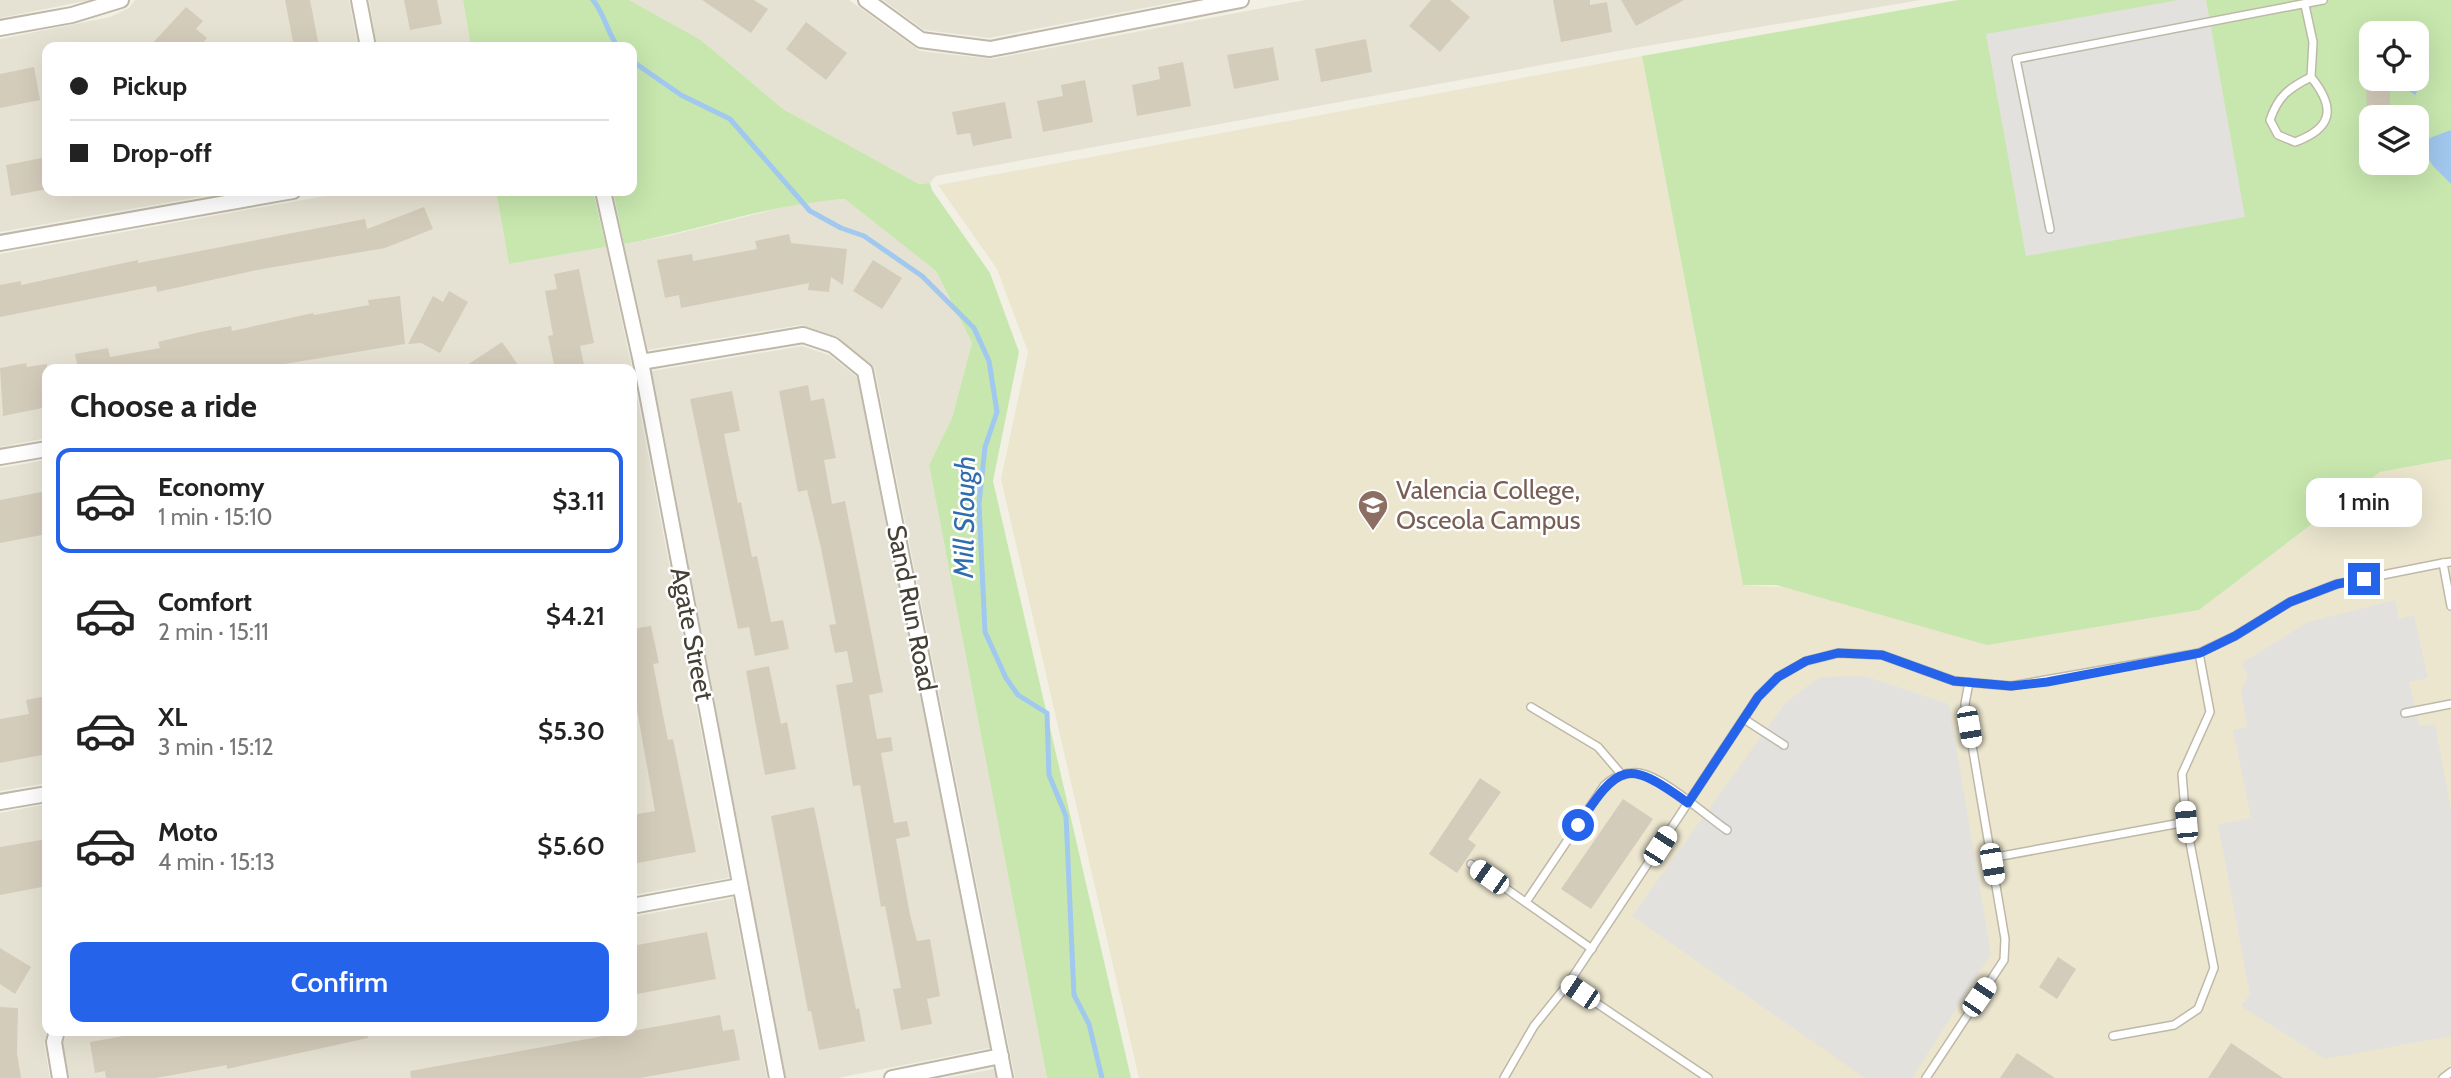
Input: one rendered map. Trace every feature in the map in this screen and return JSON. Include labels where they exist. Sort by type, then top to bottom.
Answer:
[{"type":"street","points":[[0,28],[72,15],[121,0]]},
{"type":"street","points":[[359,0],[367,42]]},
{"type":"street","points":[[866,0],[921,40],[990,49],[1241,0]]},
{"type":"street","points":[[0,243],[265,196]]},
{"type":"street","name":"Agate Street","points":[[604,196],[641,362],[777,1078]]},
{"type":"street","name":"Sand Run Road","points":[[641,362],[803,335],[833,345],[865,371],[1005,1078]]},
{"type":"street","points":[[0,457],[42,450]]},
{"type":"street","points":[[0,802],[42,795]]},
{"type":"street","points":[[637,905],[740,886]]},
{"type":"street","points":[[56,1036],[54,1042],[60,1078]]},
{"type":"street","points":[[892,1078],[1001,1056]]},
{"type":"lane","points":[[2050,229],[2016,59],[2323,0]]},
{"type":"lane","points":[[2305,5],[2313,42],[2311,77],[2326,96],[2326,119],[2313,136],[2295,142],[2278,135],[2270,120],[2276,101],[2289,89],[2311,77]]},
{"type":"lane","points":[[1504,1078],[1534,1026],[1592,949],[1758,697],[1778,677],[1806,661],[1838,653],[1882,655],[1954,681],[2011,686],[2047,682],[2200,653],[2235,636],[2290,602],[2337,584],[2447,563],[2451,606]]},
{"type":"lane","points":[[2113,1036],[2174,1026],[2199,1009],[2214,968],[2186,822],[2182,774],[2210,712],[2200,653]]},
{"type":"lane","points":[[1926,1078],[2004,960],[2005,939],[1965,704],[1969,682]]},
{"type":"lane","points":[[2405,713],[2451,705]]},
{"type":"lane","points":[[1531,707],[1598,747],[1622,775]]},
{"type":"lane","points":[[1744,719],[1784,745]]},
{"type":"lane","points":[[1526,902],[1604,786],[1622,775],[1639,773],[1648,777],[1727,830]]},
{"type":"lane","points":[[1991,858],[2186,822]]},
{"type":"lane","points":[[1471,864],[1592,949]]},
{"type":"lane","points":[[1567,984],[1708,1078]]},
{"type":"lane","points":[[2443,1078],[2451,1072]]},
{"type":"shaded area","points":[[0,0],[90,0],[0,18]]},
{"type":"shaded area","points":[[135,0],[349,0],[357,42],[42,42],[42,196],[205,196],[0,232],[0,39],[110,17],[129,8]]},
{"type":"shaded area","points":[[369,0],[463,0],[470,42],[376,42]]},
{"type":"shaded area","points":[[629,0],[849,0],[920,51],[992,59],[1305,0],[1921,0],[1640,47],[936,176],[930,183],[919,184],[783,109],[701,40]]},
{"type":"shaded area","points":[[883,0],[1186,0],[989,38],[924,30]]},
{"type":"shaded area","points":[[2179,0],[2206,0],[2245,217],[2026,256],[1986,34]]},
{"type":"shaded area","name":"Valencia College, Osceola Campus","points":[[1642,56],[1743,585],[2199,610],[2380,472],[2451,459],[2451,1078],[1139,1078],[1001,479],[1028,352],[997,269],[938,185]]},
{"type":"shaded area","points":[[325,196],[497,196],[509,264],[606,247],[631,364],[42,364],[42,439],[0,447],[0,254]]},
{"type":"shaded area","points":[[846,199],[936,271],[972,343],[952,418],[929,465],[1047,1078],[1015,1078],[875,370],[838,337],[801,325],[648,350],[624,244],[668,236],[804,202]]},
{"type":"shaded area","points":[[802,346],[829,355],[857,377],[990,1048],[838,1078],[786,1078],[652,371]]},
{"type":"shaded area","points":[[637,395],[729,878],[637,894]]},
{"type":"shaded area","points":[[42,461],[42,784],[0,791],[0,468]]},
{"type":"shaded area","points":[[2395,600],[2399,619],[2414,615],[2428,678],[2409,682],[2420,726],[2435,724],[2451,810],[2451,1036],[2325,1059],[2241,1006],[2250,995],[2218,824],[2251,818],[2233,730],[2247,727],[2241,691],[2248,677],[2242,663],[2308,622]]},
{"type":"shaded area","points":[[1865,676],[1949,704],[1991,954],[1912,1078],[1865,1078],[1632,916],[1785,703],[1820,677]]},
{"type":"shaded area","points":[[42,805],[42,1036],[46,1036],[44,1044],[50,1078],[0,1078],[0,813]]},
{"type":"shaded area","points":[[733,898],[767,1078],[69,1078],[63,1044],[65,1036],[637,1036],[637,916]]},
{"type":"shaded area","points":[[994,1069],[996,1078],[946,1078]]},
{"type":"green space","points":[[463,0],[629,0],[701,40],[783,109],[919,184],[930,183],[932,190],[990,273],[1019,352],[993,481],[1131,1078],[1047,1078],[929,465],[952,418],[972,343],[936,271],[845,199],[788,206],[624,244],[614,196],[637,196],[637,42],[470,42]]},
{"type":"green space","points":[[1958,0],[2451,0],[2451,459],[2380,472],[2199,610],[1987,645],[1776,585],[1743,585],[1642,56]]},
{"type":"green space","points":[[497,196],[594,196],[606,247],[509,264]]},
{"type":"water","points":[[2451,130],[2451,184],[2429,159],[2429,138]]},
{"type":"building","points":[[285,0],[310,0],[318,42],[293,42]]},
{"type":"building","points":[[404,0],[437,0],[442,24],[410,30]]},
{"type":"building","points":[[702,0],[754,0],[768,9],[751,33]]},
{"type":"building","points":[[1431,0],[1450,0],[1470,17],[1440,52],[1409,26]]},
{"type":"building","points":[[1553,0],[1590,0],[1590,5],[1607,2],[1612,32],[1561,42]]},
{"type":"building","points":[[1621,0],[1684,0],[1636,26]]},
{"type":"building","points":[[186,7],[203,21],[196,29],[207,38],[203,42],[154,42]]},
{"type":"building","points":[[806,22],[847,53],[826,80],[786,49]]},
{"type":"building","points":[[1366,39],[1372,72],[1321,82],[1315,49]]},
{"type":"building","points":[[1273,47],[1279,80],[1234,89],[1227,55]]},
{"type":"building","points":[[1183,62],[1191,106],[1137,116],[1132,85],[1160,79],[1158,67]]},
{"type":"building","points":[[34,67],[40,100],[0,108],[0,74]]},
{"type":"building","points":[[1085,80],[1093,122],[1043,132],[1037,101],[1063,96],[1061,85]]},
{"type":"building","points":[[2366,91],[2390,91],[2390,105],[2367,105]]},
{"type":"building","points":[[1005,102],[1012,138],[973,146],[970,133],[957,135],[952,112]]},
{"type":"building","points":[[42,158],[42,190],[11,196],[6,165]]},
{"type":"building","points":[[424,207],[433,229],[385,248],[257,270],[157,292],[156,286],[0,317],[0,285],[21,281],[21,285],[138,260],[138,263],[365,219],[367,229]]},
{"type":"building","points":[[789,234],[791,243],[847,249],[843,285],[831,277],[829,292],[808,290],[809,283],[681,308],[679,295],[665,298],[657,260],[692,254],[693,261],[757,249],[755,241]]},
{"type":"building","points":[[873,260],[902,278],[882,309],[853,291]]},
{"type":"building","points":[[579,269],[594,343],[580,346],[584,364],[554,364],[548,336],[553,335],[545,291],[557,289],[554,274]]},
{"type":"building","points":[[449,291],[468,302],[440,353],[421,343],[408,344],[433,296],[443,302]]},
{"type":"building","points":[[400,296],[405,344],[284,364],[77,364],[75,354],[108,348],[110,357],[160,348],[158,342],[200,332],[231,326],[232,331],[313,313],[314,315],[369,305],[368,300]]},
{"type":"building","points":[[502,342],[517,364],[469,364]]},
{"type":"building","points":[[26,363],[27,367],[42,365],[42,408],[3,416],[0,368]]},
{"type":"building","points":[[808,385],[811,401],[824,398],[836,458],[824,460],[832,504],[845,501],[883,692],[869,695],[877,739],[891,737],[893,751],[881,753],[894,823],[907,821],[910,836],[896,839],[910,915],[917,941],[930,939],[940,996],[927,999],[932,1024],[901,1030],[893,989],[901,988],[885,906],[881,907],[860,785],[853,786],[836,685],[853,682],[847,651],[835,653],[829,625],[836,624],[821,548],[807,490],[798,492],[779,391]]},
{"type":"building","points":[[732,391],[740,431],[724,434],[738,503],[741,502],[752,557],[757,556],[771,622],[783,620],[789,649],[755,656],[749,627],[738,629],[690,399]]},
{"type":"building","points":[[42,492],[42,535],[0,543],[0,500]]},
{"type":"building","points":[[651,626],[659,663],[653,664],[668,740],[673,739],[696,852],[637,863],[637,814],[655,811],[637,710],[637,628]]},
{"type":"building","points":[[769,666],[781,724],[787,722],[796,769],[765,775],[746,671]]},
{"type":"building","points":[[42,697],[42,755],[0,763],[0,719],[29,714],[26,700]]},
{"type":"building","points":[[1480,778],[1501,792],[1468,839],[1476,845],[1457,873],[1429,854]]},
{"type":"building","points":[[1623,799],[1653,819],[1591,909],[1561,889]]},
{"type":"building","points":[[814,807],[865,1041],[819,1050],[811,1011],[808,1011],[771,816]]},
{"type":"building","points":[[42,840],[42,887],[0,895],[0,847]]},
{"type":"building","points":[[707,932],[716,979],[637,994],[637,945]]},
{"type":"building","points":[[0,948],[31,967],[15,994],[0,984]]},
{"type":"building","points":[[2058,957],[2076,969],[2057,999],[2039,987]]},
{"type":"building","points":[[0,1007],[18,1008],[17,1053],[21,1078],[0,1078]]},
{"type":"building","points":[[720,1015],[723,1031],[734,1029],[740,1060],[640,1078],[411,1078],[410,1071],[604,1036],[637,1036],[637,1030]]},
{"type":"building","points":[[124,1036],[368,1038],[227,1069],[227,1065],[156,1078],[106,1078],[105,1071],[95,1073],[90,1042]]},
{"type":"building","points":[[2231,1043],[2283,1078],[2208,1078]]},
{"type":"building","points":[[2017,1053],[2055,1078],[2000,1078]]},
{"type":"waterway","name":"Mill Slough","points":[[593,0],[615,42]]},
{"type":"waterway","name":"Mill Slough","points":[[637,64],[681,95],[730,119],[810,211],[841,228],[864,236],[922,276],[974,328],[989,361],[997,412],[985,447],[979,504],[985,632],[1006,678],[1018,695],[1047,713],[1049,775],[1066,816],[1074,995],[1089,1024],[1102,1078]]},
{"type":"place","name":"Valencia College, Osceola Campus","points":[[1373,532]]},
{"type":"route","points":[[1578,825],[1604,786],[1622,775],[1639,773],[1658,781],[1688,803],[1758,697],[1778,677],[1806,661],[1838,653],[1882,655],[1954,681],[2011,686],[2047,682],[2200,653],[2235,636],[2290,602],[2337,584],[2364,579]]}]
